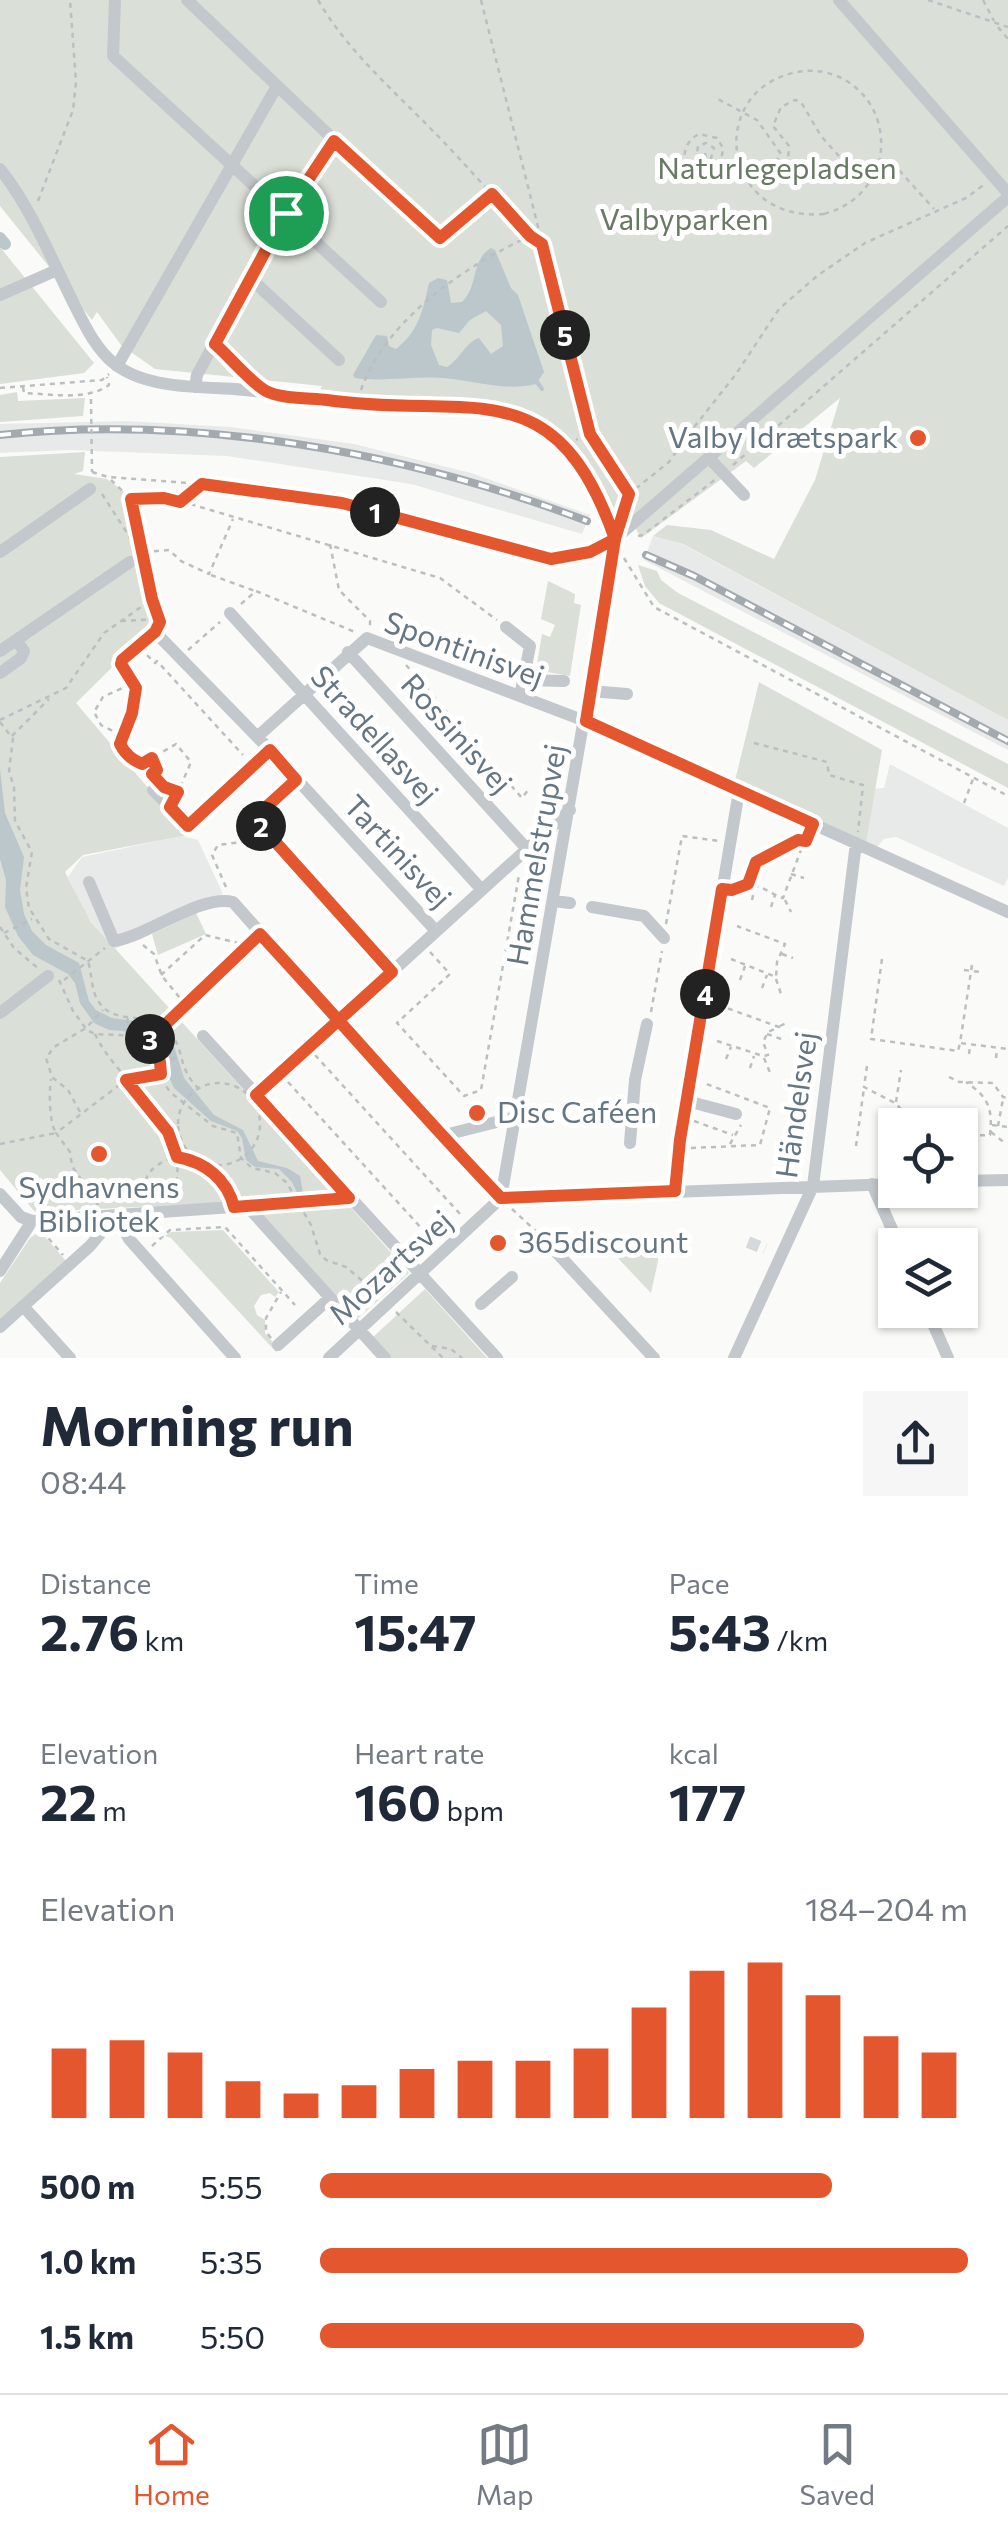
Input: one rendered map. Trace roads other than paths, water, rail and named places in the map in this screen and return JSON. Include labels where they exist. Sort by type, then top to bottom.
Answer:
[{"type":"street","points":[[115,0],[112,56],[381,302]]},
{"type":"street","points":[[187,0],[433,234]]},
{"type":"street","points":[[0,169],[30,216],[112,371],[195,387],[356,404],[498,410],[544,429],[565,444],[588,474],[615,539],[1008,195],[839,0]]},
{"type":"street","points":[[112,371],[277,86]]},
{"type":"street","points":[[195,387],[197,374],[286,213],[334,141]]},
{"type":"street","points":[[0,295],[57,270]]},
{"type":"street","points":[[251,279],[339,360]]},
{"type":"street","points":[[215,344],[266,392]]},
{"type":"street","points":[[714,455],[744,495]]},
{"type":"street","points":[[0,552],[90,490]]},
{"type":"street","name":"Hammelstrupvej","points":[[501,1198],[615,539]]},
{"type":"street","points":[[0,652],[137,558]]},
{"type":"street","name":"Stradellasvej","points":[[230,613],[482,890]]},
{"type":"street","name":"Tartinisvej","points":[[156,626],[180,658],[436,931]]},
{"type":"street","points":[[506,627],[530,646],[520,696]]},
{"type":"street","name":"Spontinisvej","points":[[256,736],[348,652],[370,639],[586,721],[1008,912]]},
{"type":"street","points":[[0,673],[21,658],[24,651],[16,640]]},
{"type":"street","name":"Rossinisvej","points":[[348,652],[524,851]]},
{"type":"street","points":[[524,680],[564,681]]},
{"type":"street","points":[[590,691],[627,694]]},
{"type":"street","points":[[158,788],[188,826],[270,750]]},
{"type":"street","points":[[296,780],[254,818],[392,972]]},
{"type":"street","points":[[675,1191],[739,790]]},
{"type":"street","points":[[256,1095],[570,810]]},
{"type":"street","name":"Händelsvej","points":[[734,1358],[813,1186],[856,843]]},
{"type":"street","points":[[89,882],[114,941],[134,938],[214,900],[233,902],[441,1136],[516,1117]]},
{"type":"street","points":[[554,901],[570,904]]},
{"type":"street","points":[[592,907],[644,916],[664,938]]},
{"type":"street","points":[[0,1013],[48,976]]},
{"type":"street","points":[[630,1144],[634,1080],[649,1019]]},
{"type":"street","points":[[203,1036],[497,1358]]},
{"type":"street","points":[[687,1101],[736,1114]]},
{"type":"street","points":[[978,1181],[1008,1180]]},
{"type":"street","points":[[872,1184],[891,1228]]},
{"type":"street","points":[[501,1198],[878,1184]]},
{"type":"street","points":[[0,1194],[21,1216],[36,1221],[240,1206],[384,1358]]},
{"type":"street","name":"Mozartsvej","points":[[329,1358],[501,1198]]},
{"type":"street","points":[[116,1215],[128,1238],[235,1358]]},
{"type":"street","points":[[0,1327],[71,1264],[116,1215]]},
{"type":"street","points":[[0,1271],[36,1221]]},
{"type":"street","points":[[547,1242],[654,1358]]},
{"type":"street","points":[[480,1304],[512,1276]]},
{"type":"street","points":[[278,1346],[330,1298]]},
{"type":"street","points":[[23,1306],[70,1358]]},
{"type":"street","points":[[935,1328],[948,1358]]},
{"type":"waterway","points":[[0,238],[5,244]]},
{"type":"waterway","points":[[537,382],[542,389]]},
{"type":"tunnel","points":[[748,1242],[765,1249]]},
{"type":"railway","points":[[0,435],[148,430],[298,444],[446,476],[587,521]]},
{"type":"railway","points":[[646,555],[694,576],[1008,741]]},
{"type":"place","name":"Valby Idrætspark","points":[[918,438]]},
{"type":"place","name":"Disc Caféen","points":[[477,1113]]},
{"type":"place","name":"Sydhavnens Bibliotek","points":[[99,1154]]},
{"type":"place","name":"365discount","points":[[498,1243]]},
{"type":"park label","name":"Naturlegepladsen","points":[[777,169]]},
{"type":"park label","name":"Valbyparken","points":[[684,220]]}]
